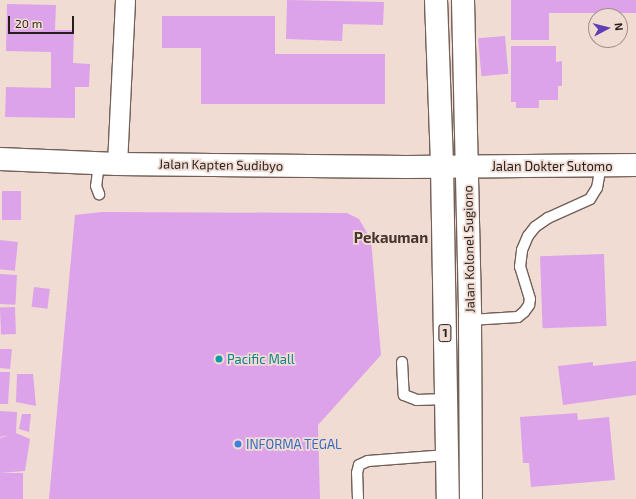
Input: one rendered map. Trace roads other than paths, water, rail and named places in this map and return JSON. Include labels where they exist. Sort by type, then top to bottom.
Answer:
[{"type":"main road","name":"1","points":[[436,0],[442,166],[448,499]]},
{"type":"main road","name":"Jalan Kolonel Sugiono","points":[[463,0],[468,166],[471,499]]},
{"type":"main road","name":"Jalan Kapten Sudibyo","points":[[0,159],[108,163],[468,166]]},
{"type":"main road","name":"Jalan Dokter Sutomo","points":[[468,166],[636,165]]},
{"type":"street","points":[[108,163],[125,0]]},
{"type":"lane","points":[[99,194],[96,186],[108,163]]},
{"type":"lane","points":[[470,320],[518,317],[524,312],[529,305],[530,299],[520,267],[522,250],[528,236],[535,227],[548,218],[590,199],[597,188],[601,166]]},
{"type":"lane","points":[[402,362],[404,395],[410,399],[417,400],[446,399]]},
{"type":"lane","points":[[358,499],[357,474],[359,465],[368,462],[447,455]]},
{"type":"place","name":"Pacific Mall","points":[[219,359]]},
{"type":"place","name":"INFORMA TEGAL","points":[[238,444]]},
{"type":"district","name":"Pekauman","points":[[391,238]]}]
